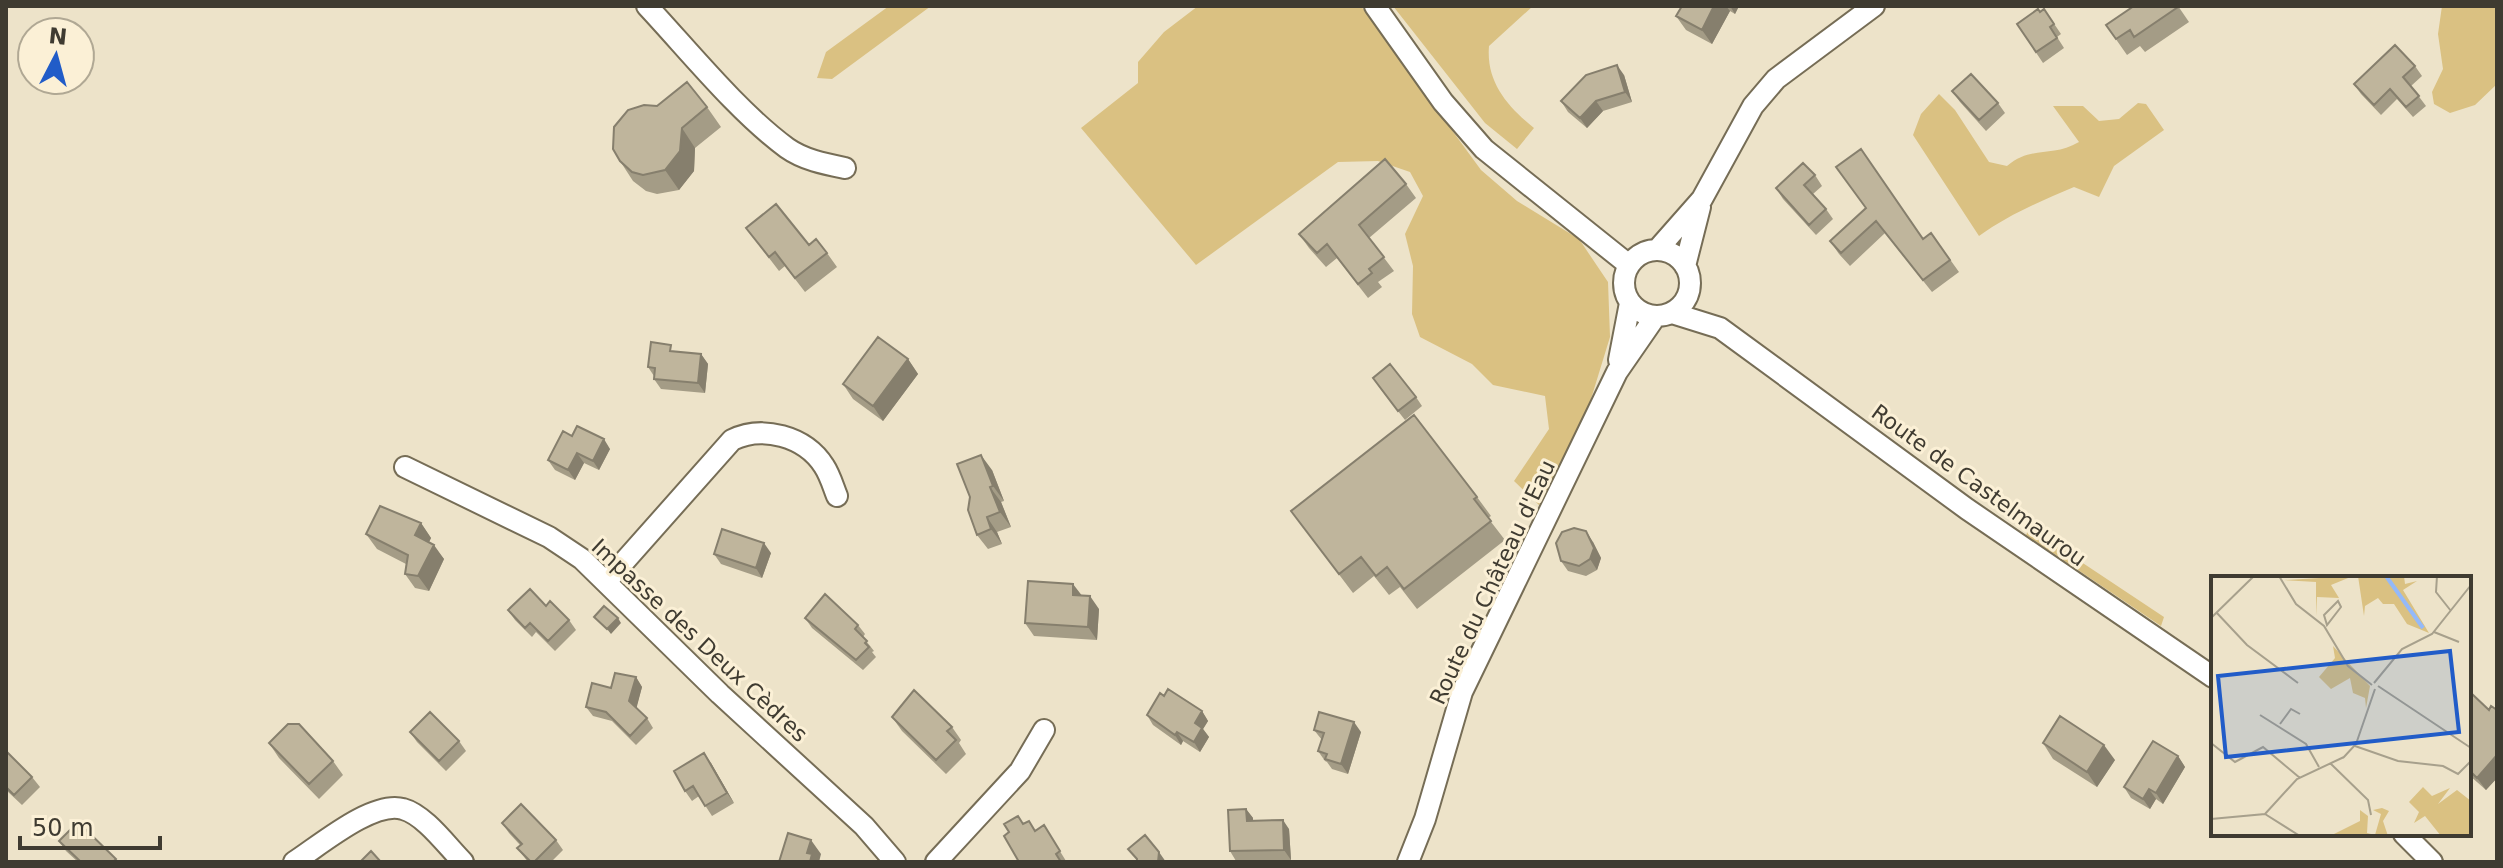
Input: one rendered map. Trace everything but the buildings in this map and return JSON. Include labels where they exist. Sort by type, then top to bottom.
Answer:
[{"type":"street","points":[[647,6],[726,90],[788,149],[815,162],[845,168]]},
{"type":"street","points":[[1375,6],[1443,102],[1484,149],[1629,265]]},
{"type":"street","points":[[1702,199],[1685,266],[1690,286],[1685,302],[1663,315],[1637,310],[1624,291],[1629,265],[1636,257],[1657,250],[1702,199],[1753,106],[1776,79],[1874,6]]},
{"type":"street","points":[[1657,250],[1673,254],[1685,266]]},
{"type":"street","name":"Route de Castelmaurou","points":[[1690,286],[1720,328],[1967,509],[2211,676]]},
{"type":"street","name":"Route du Château d'Eau","points":[[1617,372],[1630,303]]},
{"type":"street","name":"Route du Château d'Eau","points":[[1408,862],[1425,819],[1462,692],[1617,372],[1663,315]]},
{"type":"street","name":"Route de Castelmaurou","points":[[1663,315],[1720,328]]},
{"type":"street","points":[[606,582],[732,440],[749,431],[770,432],[803,446],[823,464],[837,496]]},
{"type":"street","name":"Impasse des Deux Cèdres","points":[[405,467],[549,537],[582,559],[864,826],[895,862]]},
{"type":"street","points":[[936,862],[1020,771],[1044,730]]},
{"type":"street","points":[[294,862],[372,811],[402,808],[418,818],[463,862]]},
{"type":"street","points":[[2406,836],[2432,862]]},
{"type":"shaded area","points":[[889,6],[931,6],[832,79],[817,78],[826,52]]},
{"type":"shaded area","points":[[1198,6],[1361,6],[1481,170],[1517,201],[1579,239],[1608,282],[1610,337],[1587,412],[1539,505],[1514,481],[1549,429],[1545,396],[1493,385],[1472,364],[1420,337],[1412,314],[1413,266],[1405,234],[1423,196],[1410,172],[1378,161],[1338,162],[1196,265],[1081,128],[1138,83],[1138,62],[1164,32]]},
{"type":"shaded area","points":[[1393,6],[1533,6],[1489,46],[1491,71],[1500,92],[1534,128],[1517,149],[1485,123]]},
{"type":"shaded area","points":[[2442,6],[2497,6],[2497,84],[2475,105],[2450,113],[2434,104],[2432,92],[2443,69],[2438,34]]},
{"type":"shaded area","points":[[1939,94],[1955,110],[1989,162],[2007,166],[2034,153],[2060,150],[2079,142],[2053,106],[2083,106],[2099,121],[2119,119],[2138,103],[2146,104],[2164,130],[2114,166],[2099,197],[2074,187],[2013,215],[1979,236],[1913,135],[1921,114]]},
{"type":"shaded area","points":[[2030,528],[2164,617],[2161,626],[2026,535]]}]
